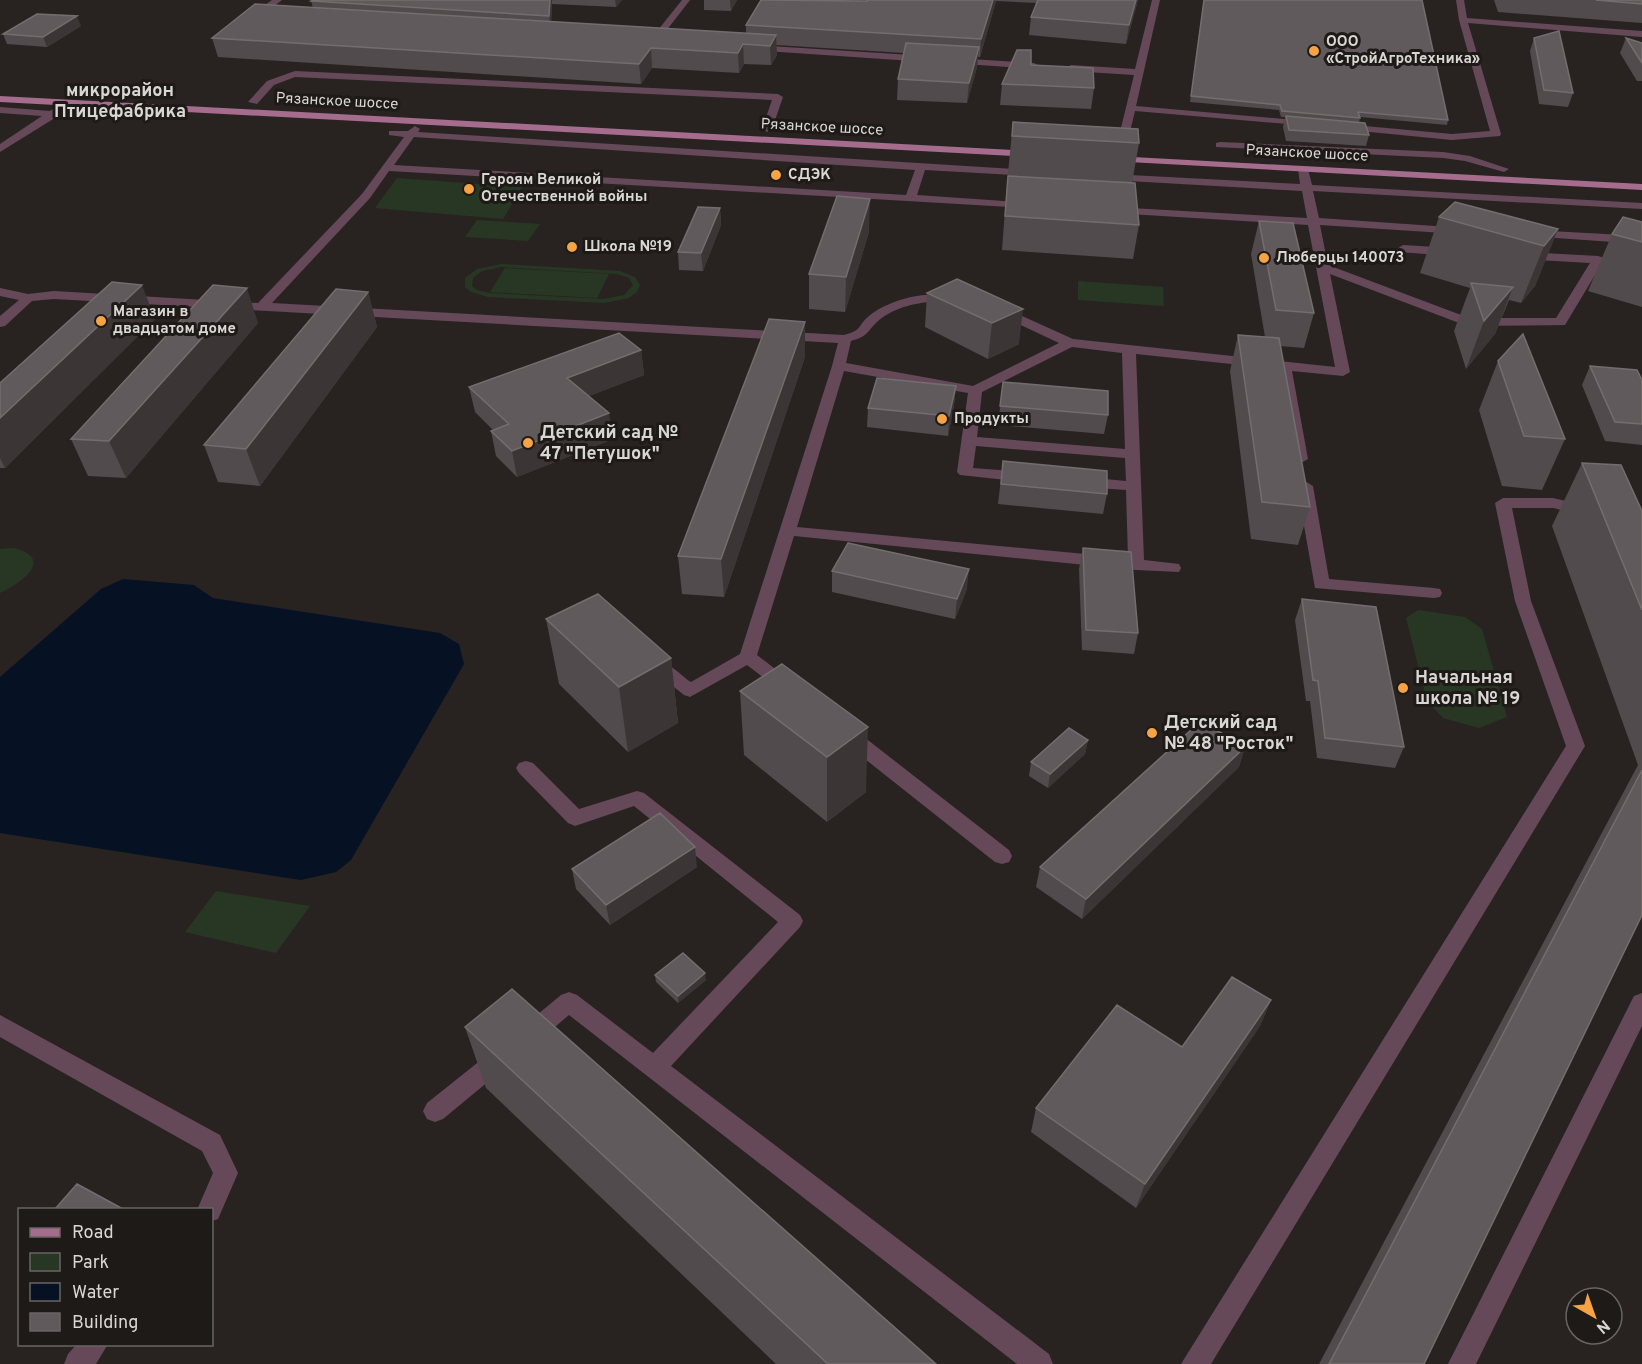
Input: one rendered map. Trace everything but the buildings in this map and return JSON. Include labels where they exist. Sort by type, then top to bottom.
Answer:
[{"type":"main road","name":"Рязанское шоссе","points":[[0,88],[767,129],[1041,149],[421,122],[0,99]]},
{"type":"main road","name":"Рязанское шоссе","points":[[1115,148],[1642,176]]},
{"type":"main road","name":"Рязанское шоссе","points":[[1102,158],[1642,187]]},
{"type":"street","points":[[266,17],[254,17],[278,0]]},
{"type":"street","points":[[653,42],[686,0]]},
{"type":"street","points":[[1115,148],[1130,108],[1156,0]]},
{"type":"street","points":[[1333,126],[1452,137],[1496,134],[1463,20],[1460,0]]},
{"type":"street","points":[[1463,20],[1642,34]]},
{"type":"street","points":[[642,41],[665,43]]},
{"type":"street","points":[[748,48],[937,60]]},
{"type":"street","points":[[949,60],[1044,66]]},
{"type":"street","points":[[1055,67],[1138,72]]},
{"type":"street","points":[[253,102],[264,86],[276,78],[295,74],[778,97],[767,129]]},
{"type":"street","points":[[0,149],[70,102]]},
{"type":"street","points":[[1130,108],[1321,125]]},
{"type":"street","points":[[0,110],[54,114]]},
{"type":"street","points":[[262,306],[366,196],[421,122]]},
{"type":"street","points":[[393,133],[1048,174]]},
{"type":"street","points":[[1220,145],[1443,155],[1466,158],[1504,169]]},
{"type":"street","points":[[910,198],[921,166]]},
{"type":"street","points":[[386,168],[1040,206]]},
{"type":"street","points":[[982,307],[1004,311],[1070,343],[1343,372],[1303,169]]},
{"type":"street","points":[[1094,176],[1642,206]]},
{"type":"street","points":[[1100,209],[1478,231]]},
{"type":"street","points":[[1525,234],[1642,240]]},
{"type":"street","points":[[1402,249],[1460,252]]},
{"type":"street","points":[[1516,255],[1598,260],[1642,274]]},
{"type":"street","points":[[1322,267],[1467,322],[1560,322],[1598,260]]},
{"type":"street","points":[[0,292],[28,298],[54,294],[845,339],[862,333],[873,319],[895,306],[939,297],[960,302]]},
{"type":"street","points":[[0,323],[28,298]]},
{"type":"street","points":[[640,654],[690,691],[748,657],[839,366],[845,339]]},
{"type":"street","points":[[839,366],[975,390],[1070,343]]},
{"type":"street","points":[[1129,349],[1136,565]]},
{"type":"street","points":[[1284,366],[1321,584],[1434,593]]},
{"type":"street","points":[[975,390],[965,472],[1043,478]]},
{"type":"street","points":[[969,441],[1132,454]]},
{"type":"street","points":[[1066,480],[1133,486]]},
{"type":"street","points":[[1195,1364],[1576,746],[1523,601],[1503,503],[1553,503],[1609,515]]},
{"type":"street","points":[[788,531],[1173,568]]},
{"type":"street","points":[[748,657],[795,693]]},
{"type":"street","points":[[832,722],[1002,856]]},
{"type":"street","points":[[526,768],[575,818],[637,798],[792,921],[654,1068]]},
{"type":"street","points":[[435,1111],[569,1002],[1039,1364]]},
{"type":"street","points":[[1462,1364],[1642,1003]]},
{"type":"street","points":[[0,1025],[211,1143],[226,1173],[209,1208]]},
{"type":"street","points":[[78,1364],[93,1346]]},
{"type":"green space","points":[[397,178],[522,187],[503,219],[375,208]]},
{"type":"green space","points":[[477,220],[540,224],[528,241],[465,237]]},
{"type":"green space","points":[[502,264],[620,271],[635,277],[640,285],[637,292],[629,298],[604,303],[488,297],[471,292],[465,287],[465,278],[477,269]],"holes":[[[501,267],[617,274],[629,278],[633,285],[624,295],[604,299],[490,293],[477,290],[472,286],[473,278],[482,271]]]},
{"type":"green space","points":[[505,268],[609,274],[597,298],[490,292]]},
{"type":"green space","points":[[1078,281],[1163,287],[1164,306],[1078,300]]},
{"type":"green space","points":[[14,548],[32,558],[33,565],[17,584],[0,593],[0,549]]},
{"type":"green space","points":[[1418,610],[1465,617],[1482,629],[1507,717],[1479,728],[1443,718],[1427,701],[1406,618]]},
{"type":"green space","points":[[216,891],[310,906],[276,953],[185,932]]},
{"type":"water","points":[[123,579],[194,585],[213,598],[440,633],[459,644],[464,664],[351,860],[336,872],[301,880],[0,833],[0,677],[101,589]]},
{"type":"place","name":"ООО «СтройАгроТехника»","points":[[1314,51]]},
{"type":"place","name":"СДЭК","points":[[776,175]]},
{"type":"place","name":"Героям Великой Отечественной войны","points":[[469,189]]},
{"type":"place","name":"Школа №19","points":[[572,247]]},
{"type":"place","name":"Люберцы 140073","points":[[1264,258]]},
{"type":"place","name":"Магазин в двадцатом доме","points":[[101,321]]},
{"type":"place","name":"Продукты","points":[[942,419]]},
{"type":"place","name":"Детский сад № 47 \"Петушок\"","points":[[528,443]]},
{"type":"place","name":"Начальная школа № 19","points":[[1403,688]]},
{"type":"place","name":"Детский сад № 48 \"Росток\"","points":[[1152,733]]},
{"type":"district","name":"микрорайон Птицефабрика","points":[[120,101]]}]
